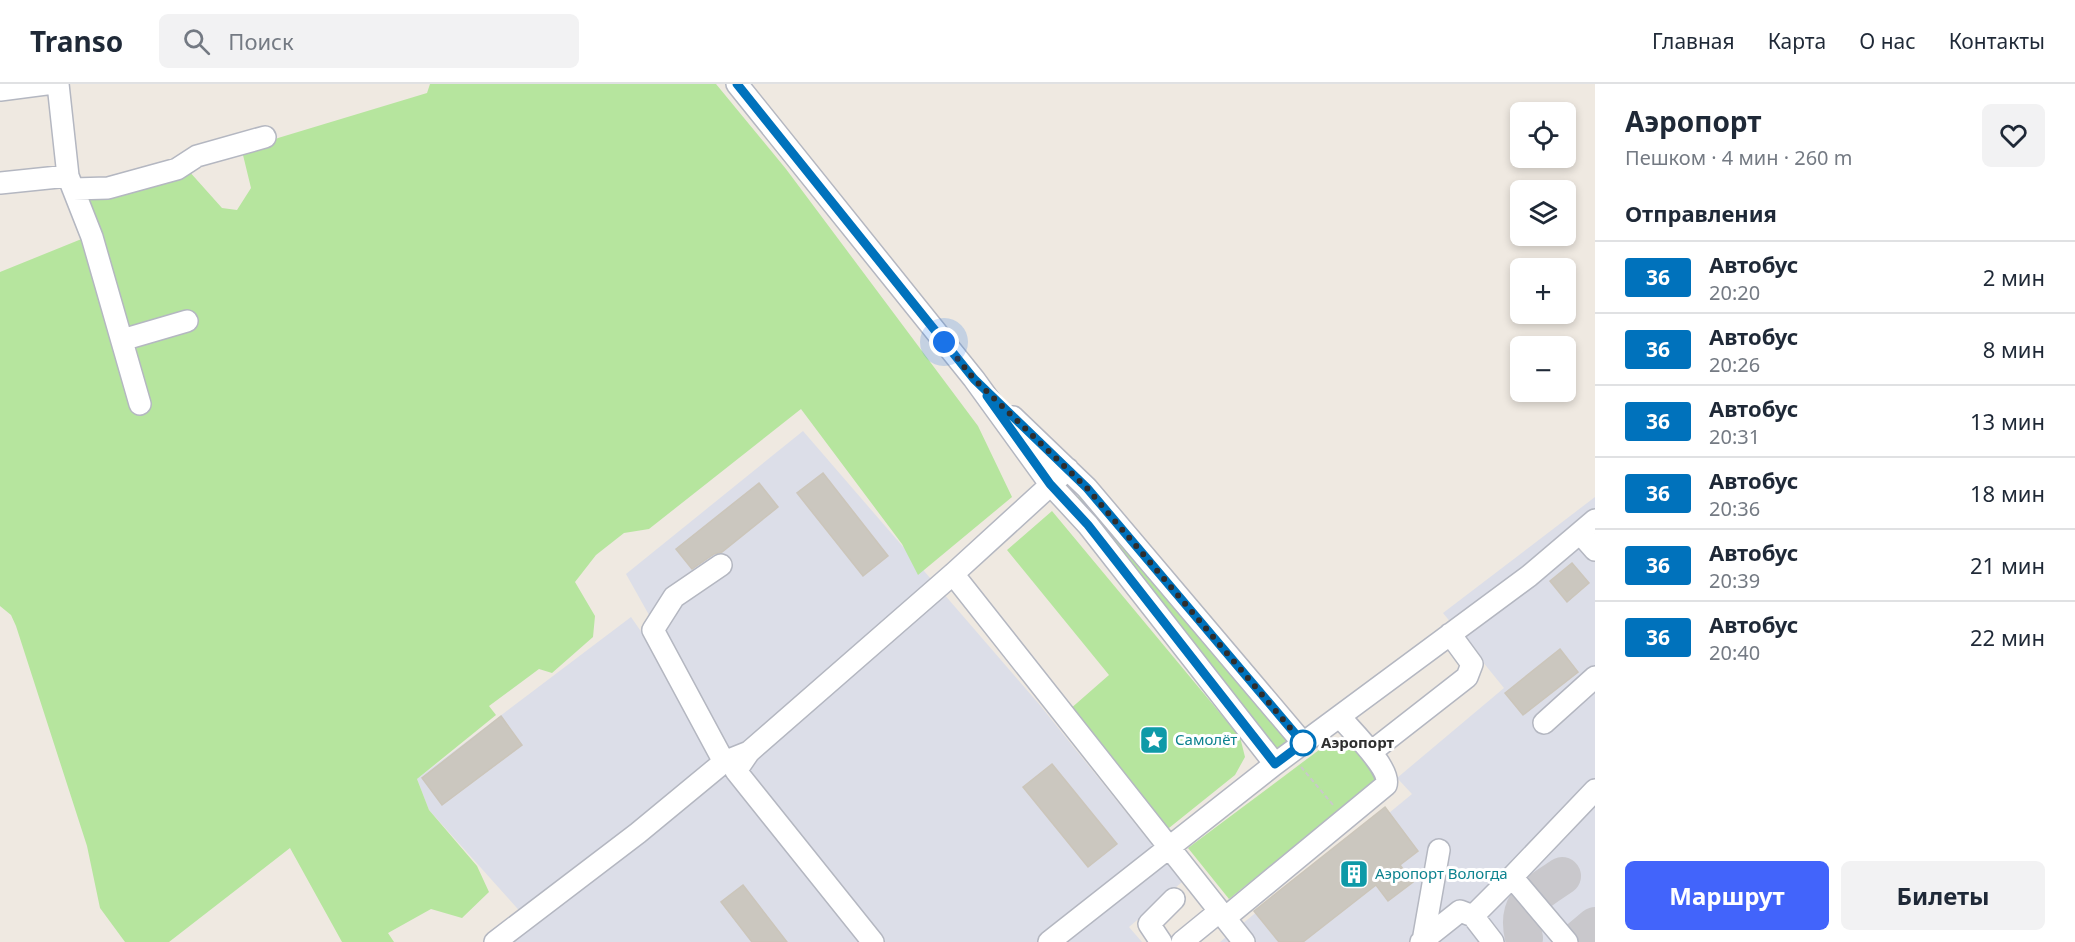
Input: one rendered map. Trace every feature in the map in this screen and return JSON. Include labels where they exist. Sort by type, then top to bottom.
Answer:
[{"type":"street","points":[[0,90],[46,84]]},
{"type":"street","points":[[58,84],[70,182],[92,237],[140,404]]},
{"type":"street","points":[[737,84],[974,379],[1050,484],[1289,754]]},
{"type":"street","points":[[0,183],[70,182],[108,189],[177,169],[197,156],[265,137]]},
{"type":"street","points":[[122,339],[187,321]]},
{"type":"street","points":[[974,379],[1087,488],[1289,754]]},
{"type":"street","points":[[873,942],[736,771],[749,752],[953,574],[1068,469]]},
{"type":"street","points":[[1049,942],[1168,846],[1529,576],[1588,527],[1595,550]]},
{"type":"street","points":[[721,565],[674,597],[653,630],[724,762]]},
{"type":"street","points":[[953,574],[1244,942]]},
{"type":"street","points":[[1371,752],[1467,677],[1472,670],[1472,664],[1450,634]]},
{"type":"street","points":[[1544,723],[1595,677]]},
{"type":"street","points":[[1182,942],[1223,914],[1376,794],[1388,781],[1371,752],[1340,717]]},
{"type":"street","points":[[495,942],[638,833],[724,762],[749,752]]},
{"type":"street","points":[[1473,916],[1595,790]]},
{"type":"street","points":[[1422,941],[1439,850]]},
{"type":"street","points":[[1512,877],[1567,942]]},
{"type":"street","points":[[1161,942],[1149,924],[1174,899]]},
{"type":"street","points":[[1422,941],[1460,911],[1473,916],[1494,942]]},
{"type":"path","points":[[1289,754],[1344,819]]},
{"type":"shaded area","points":[[803,431],[1039,704],[1182,882],[1129,927],[1142,942],[512,942],[533,926],[429,810],[417,779],[631,617],[731,761],[626,574]]},
{"type":"shaded area","points":[[1595,497],[1595,942],[1220,942],[1385,807],[1389,813],[1412,794],[1397,778],[1504,688],[1443,613]]},
{"type":"green space","points":[[430,84],[716,84],[786,169],[978,426],[1012,497],[918,575],[902,544],[801,409],[649,529],[624,533],[596,555],[575,582],[595,616],[593,637],[552,673],[539,669],[489,706],[496,715],[417,779],[429,810],[477,866],[489,892],[462,918],[431,909],[388,933],[394,942],[342,942],[290,848],[169,942],[125,942],[100,908],[87,846],[16,626],[11,615],[0,606],[0,272],[84,238],[80,199],[188,170],[222,208],[237,210],[251,188],[243,155],[278,138],[427,93]]},
{"type":"green space","points":[[1081,494],[1286,737],[1286,745],[1281,749],[1274,746],[1077,498]]},
{"type":"green space","points":[[1052,511],[1240,737],[1245,757],[1235,775],[1164,832],[1069,710],[1109,675],[1007,550]]},
{"type":"green space","points":[[1347,735],[1375,775],[1374,782],[1229,899],[1188,848],[1331,741]]},
{"type":"building","points":[[823,473],[888,556],[863,576],[797,493]]},
{"type":"building","points":[[759,483],[778,507],[722,552],[714,554],[692,569],[676,549]]},
{"type":"building","points":[[1572,563],[1589,583],[1567,602],[1550,581]]},
{"type":"building","points":[[1560,649],[1578,672],[1523,715],[1505,693]]},
{"type":"building","points":[[501,716],[522,745],[442,805],[422,778]]},
{"type":"building","points":[[1052,764],[1117,844],[1088,867],[1023,787]]},
{"type":"building","name":"Аэропорт Вологда","points":[[1385,807],[1418,851],[1400,865],[1413,882],[1388,901],[1376,885],[1303,942],[1279,942],[1254,911]]},
{"type":"building","points":[[743,885],[787,942],[752,942],[721,902]]},
{"type":"taxiway","points":[[1524,938],[1522,916],[1525,907],[1536,894],[1562,876]]},
{"type":"taxiway","points":[[1576,942],[1595,926]]},
{"type":"bus line","name":"36","points":[[737,84],[974,379],[1087,488],[1303,743],[1275,764],[1088,525],[1050,484],[987,396]]},
{"type":"place","name":"Самолёт","points":[[1154,740]]},
{"type":"place","name":"Аэропорт","points":[[1303,743]]},
{"type":"place","name":"Аэропорт Вологда","points":[[1354,874]]},
{"type":"route","points":[[944,342],[974,379],[1087,488],[1303,743]]}]
